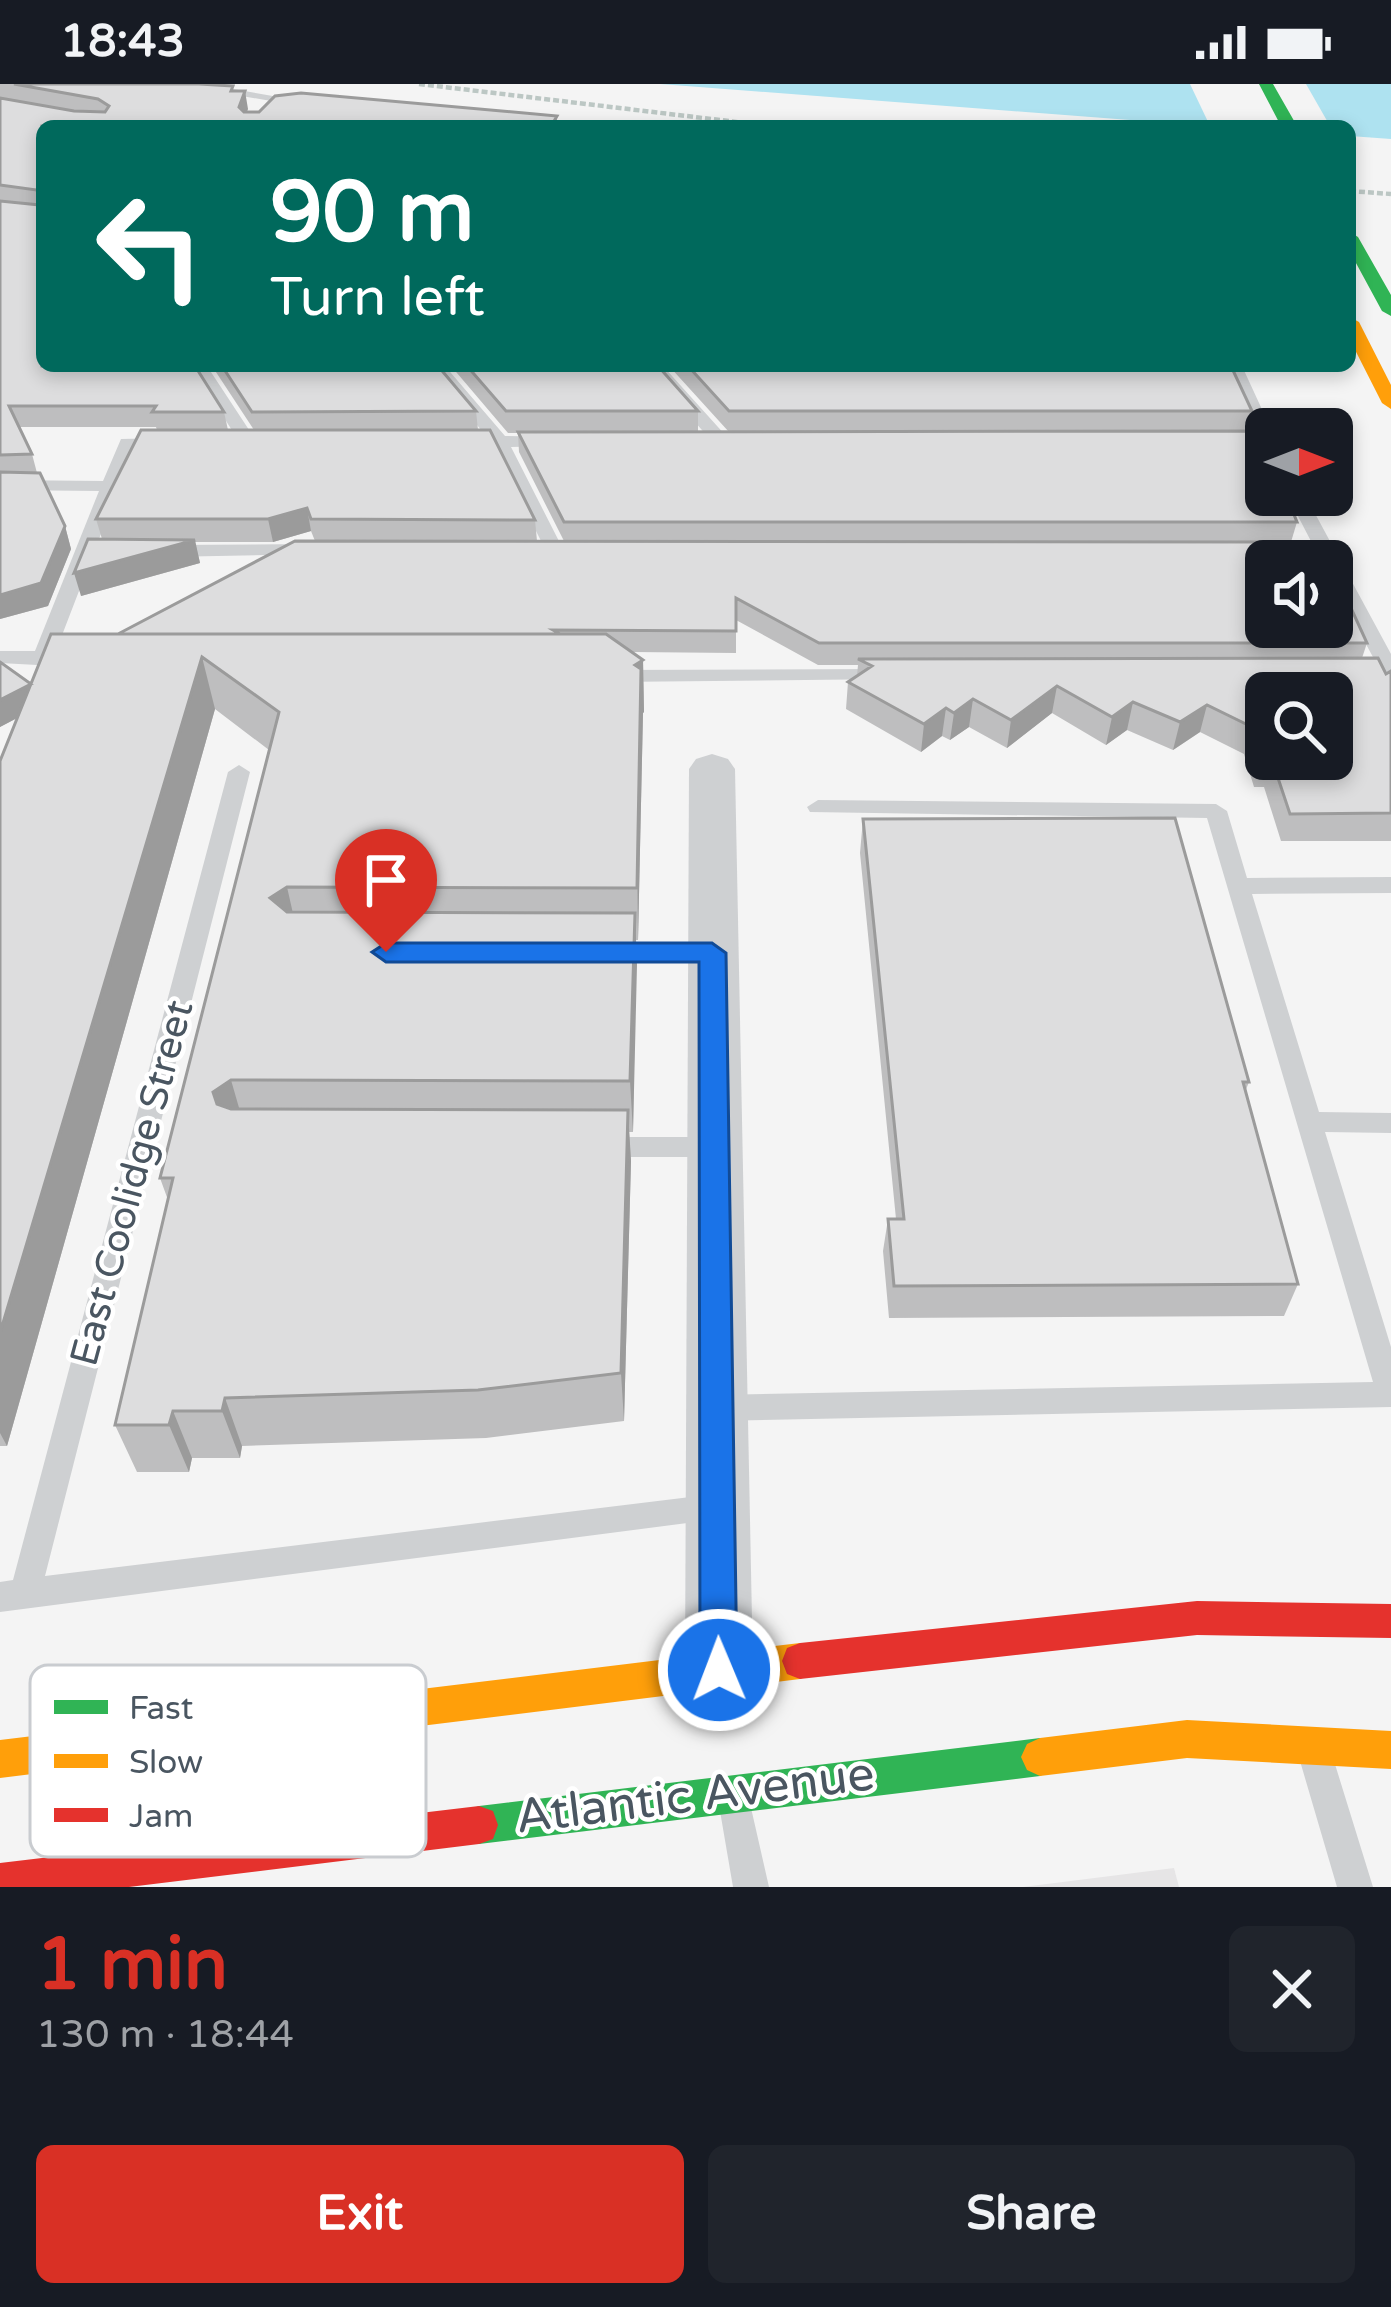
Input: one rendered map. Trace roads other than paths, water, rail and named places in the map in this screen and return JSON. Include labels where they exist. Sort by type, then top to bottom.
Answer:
[{"type":"main road","points":[[1266,84],[1286,120]]},
{"type":"main road","points":[[1356,248],[1391,311]]},
{"type":"main road","points":[[1356,334],[1391,403]]},
{"type":"main road","points":[[426,1706],[1197,1618],[1391,1621]]},
{"type":"main road","name":"Atlantic Avenue","points":[[426,1830],[1187,1738],[1391,1750]]},
{"type":"main road","points":[[0,1759],[30,1755]]},
{"type":"main road","name":"Atlantic Avenue","points":[[0,1883],[207,1857]]},
{"type":"street","points":[[712,770],[719,1670]]},
{"type":"lane","points":[[178,84],[317,104]]},
{"type":"lane","points":[[266,114],[279,101]]},
{"type":"lane","points":[[203,372],[248,442]]},
{"type":"lane","points":[[441,372],[500,442],[554,549]]},
{"type":"lane","points":[[659,372],[721,441]]},
{"type":"lane","points":[[1237,372],[1252,408]]},
{"type":"lane","points":[[454,442],[566,441]]},
{"type":"lane","points":[[699,441],[745,441]]},
{"type":"lane","points":[[1195,442],[1245,441]]},
{"type":"lane","points":[[228,442],[271,442]]},
{"type":"lane","points":[[43,657],[127,443],[188,443]]},
{"type":"lane","points":[[0,485],[108,486]]},
{"type":"lane","points":[[531,549],[578,549]]},
{"type":"lane","points":[[156,551],[343,550]]},
{"type":"lane","points":[[85,552],[109,551]]},
{"type":"lane","points":[[1353,602],[1391,673],[1367,675]]},
{"type":"lane","points":[[0,657],[43,657],[70,676]]},
{"type":"lane","points":[[589,676],[919,675]]},
{"type":"lane","name":"East Coolidge Street","points":[[12,1596],[239,772]]},
{"type":"lane","points":[[716,1408],[1391,1395],[1216,811],[818,807]]},
{"type":"lane","points":[[1239,886],[1391,885]]},
{"type":"lane","points":[[580,953],[712,953]]},
{"type":"lane","points":[[1310,1122],[1391,1123]]},
{"type":"lane","points":[[570,1147],[713,1148]]},
{"type":"lane","points":[[12,1596],[715,1508]]},
{"type":"lane","points":[[1312,1748],[1355,1887]]},
{"type":"lane","points":[[733,1791],[751,1887]]},
{"type":"water","points":[[660,84],[1391,84],[1391,139],[1356,136],[1356,120],[1130,120]]}]
